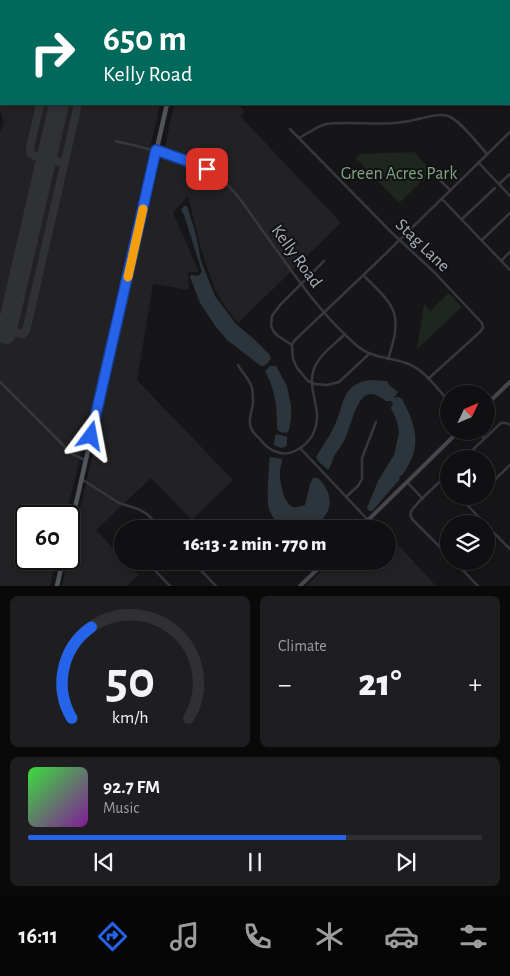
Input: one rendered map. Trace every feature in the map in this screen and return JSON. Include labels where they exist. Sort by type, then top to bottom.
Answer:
[{"type":"main road","points":[[75,505],[167,105]]},
{"type":"main road","points":[[495,396],[510,382]]},
{"type":"main road","points":[[368,520],[450,440]]},
{"type":"main road","points":[[57,586],[61,570]]},
{"type":"main road","points":[[300,586],[317,570]]},
{"type":"street","points":[[299,138],[326,124],[393,124],[442,115],[456,121],[486,154]]},
{"type":"street","name":"Stag Lane","points":[[290,129],[480,320],[483,326],[482,330],[428,379]]},
{"type":"street","points":[[369,354],[339,382],[327,385],[311,383],[297,368],[293,358],[292,344],[510,132]]},
{"type":"street","name":"Kelly Road","points":[[116,141],[156,150],[203,167],[220,178],[246,207],[324,312],[345,334],[369,354],[410,364],[418,369],[440,392]]},
{"type":"street","points":[[478,162],[510,196]]},
{"type":"street","points":[[433,173],[450,190]]},
{"type":"street","points":[[499,184],[510,174]]},
{"type":"street","points":[[462,219],[495,188]]},
{"type":"street","points":[[442,198],[510,270]]},
{"type":"street","points":[[482,240],[510,213]]},
{"type":"street","points":[[501,261],[510,252]]},
{"type":"street","points":[[292,344],[276,334],[272,329],[271,320],[275,310],[324,261]]},
{"type":"street","points":[[363,275],[389,303],[394,313],[395,331],[388,359]]},
{"type":"street","points":[[238,365],[252,386],[253,402],[249,421],[252,430],[268,448],[278,453],[286,454],[300,448],[313,435],[317,416],[311,383],[313,372],[319,360],[345,334]]},
{"type":"street","points":[[0,382],[72,454],[86,460]]},
{"type":"street","points":[[346,496],[358,486],[362,479],[362,458],[376,422]]},
{"type":"street","points":[[495,428],[501,422],[510,425]]},
{"type":"street","points":[[473,450],[482,440]]},
{"type":"street","points":[[300,448],[368,520]]},
{"type":"street","points":[[495,479],[510,464]]},
{"type":"street","points":[[81,479],[119,503],[147,514],[153,520]]},
{"type":"street","points":[[407,482],[423,499]]},
{"type":"street","points":[[440,482],[412,510],[411,514],[412,518],[440,547]]},
{"type":"street","points":[[468,506],[477,515]]},
{"type":"street","points":[[495,534],[510,550]]},
{"type":"street","points":[[155,570],[170,586]]},
{"type":"street","points":[[201,570],[216,586]]},
{"type":"street","points":[[463,570],[478,586]]},
{"type":"shaded area","points":[[0,105],[160,105],[99,379],[69,505],[15,505],[15,570],[54,570],[50,586],[0,586],[0,132],[4,123]]},
{"type":"shaded area","points":[[174,105],[239,105],[245,112],[241,117],[341,223],[238,323],[224,305],[214,287],[201,249],[188,196],[173,213],[199,272],[188,272],[189,290],[153,284],[137,380],[233,480],[192,520],[151,478],[96,530],[114,549],[114,570],[134,570],[139,575],[126,586],[62,586],[66,570],[80,570],[80,509],[161,159],[164,156],[179,161],[181,155],[165,147]]},
{"type":"shaded area","points":[[184,206],[187,206],[196,235],[201,261],[215,296],[236,324],[269,354],[271,358],[264,366],[261,366],[227,340],[200,303],[190,277],[191,275],[198,276],[202,272],[181,210]]},
{"type":"shaded area","points":[[270,366],[276,366],[287,386],[291,406],[291,420],[289,430],[286,433],[280,432],[277,429],[275,399],[272,386],[265,371]]},
{"type":"shaded area","points":[[372,380],[387,381],[398,392],[394,398],[399,397],[402,399],[406,406],[414,428],[415,444],[411,460],[399,480],[374,509],[369,511],[367,508],[378,481],[394,455],[399,433],[397,421],[391,408],[393,403],[374,394],[365,396],[359,403],[345,439],[328,470],[316,457],[334,427],[349,390],[362,382]]},
{"type":"shaded area","points":[[277,434],[287,437],[287,445],[285,447],[281,448],[274,445]]},
{"type":"shaded area","points":[[270,457],[282,459],[280,471],[283,493],[287,502],[293,507],[305,505],[310,484],[313,478],[318,478],[328,493],[329,506],[324,517],[320,520],[276,520],[268,505]]},
{"type":"shaded area","points":[[396,543],[436,586],[307,586],[322,570],[396,570]]},
{"type":"green space","name":"Green Acres Park","points":[[414,152],[432,171],[399,203],[356,158],[360,154]]},
{"type":"green space","points":[[449,293],[462,307],[417,349],[424,304],[430,311]]},
{"type":"taxiway","points":[[40,105],[30,153],[64,163]]},
{"type":"taxiway","points":[[7,330],[23,334],[26,331],[78,105]]},
{"type":"runway","points":[[6,334],[59,105]]},
{"type":"slow traffic","points":[[128,277],[143,209]]},
{"type":"route","points":[[91,436],[156,150],[207,169]]}]
